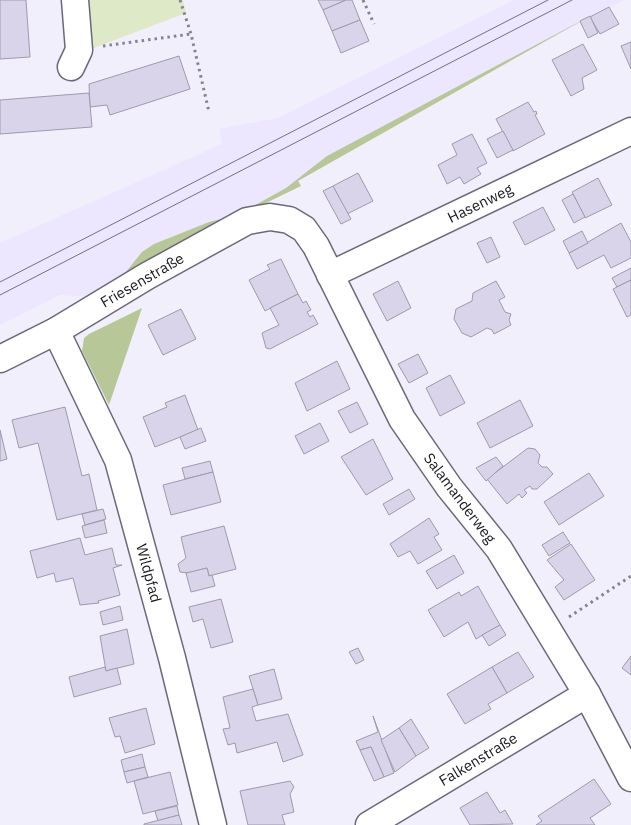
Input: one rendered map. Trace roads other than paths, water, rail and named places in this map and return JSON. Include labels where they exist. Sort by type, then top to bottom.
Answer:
[{"type":"street","points":[[75,0],[75,59]]},
{"type":"street","name":"Hasenweg","points":[[330,275],[629,138]]},
{"type":"street","name":"Friesenstraße","points":[[0,359],[56,331],[147,276],[247,221],[270,216],[289,220]]},
{"type":"street","name":"Salamanderweg","points":[[289,220],[304,229],[316,246],[402,419],[449,487],[499,549],[587,694],[631,778]]},
{"type":"street","name":"Wildpfad","points":[[56,331],[118,460],[172,658],[214,825]]},
{"type":"street","name":"Falkenstraße","points":[[369,825],[587,694]]},
{"type":"tram line","points":[[0,282],[548,0]]},
{"type":"tram line","points":[[0,295],[572,0]]}]
